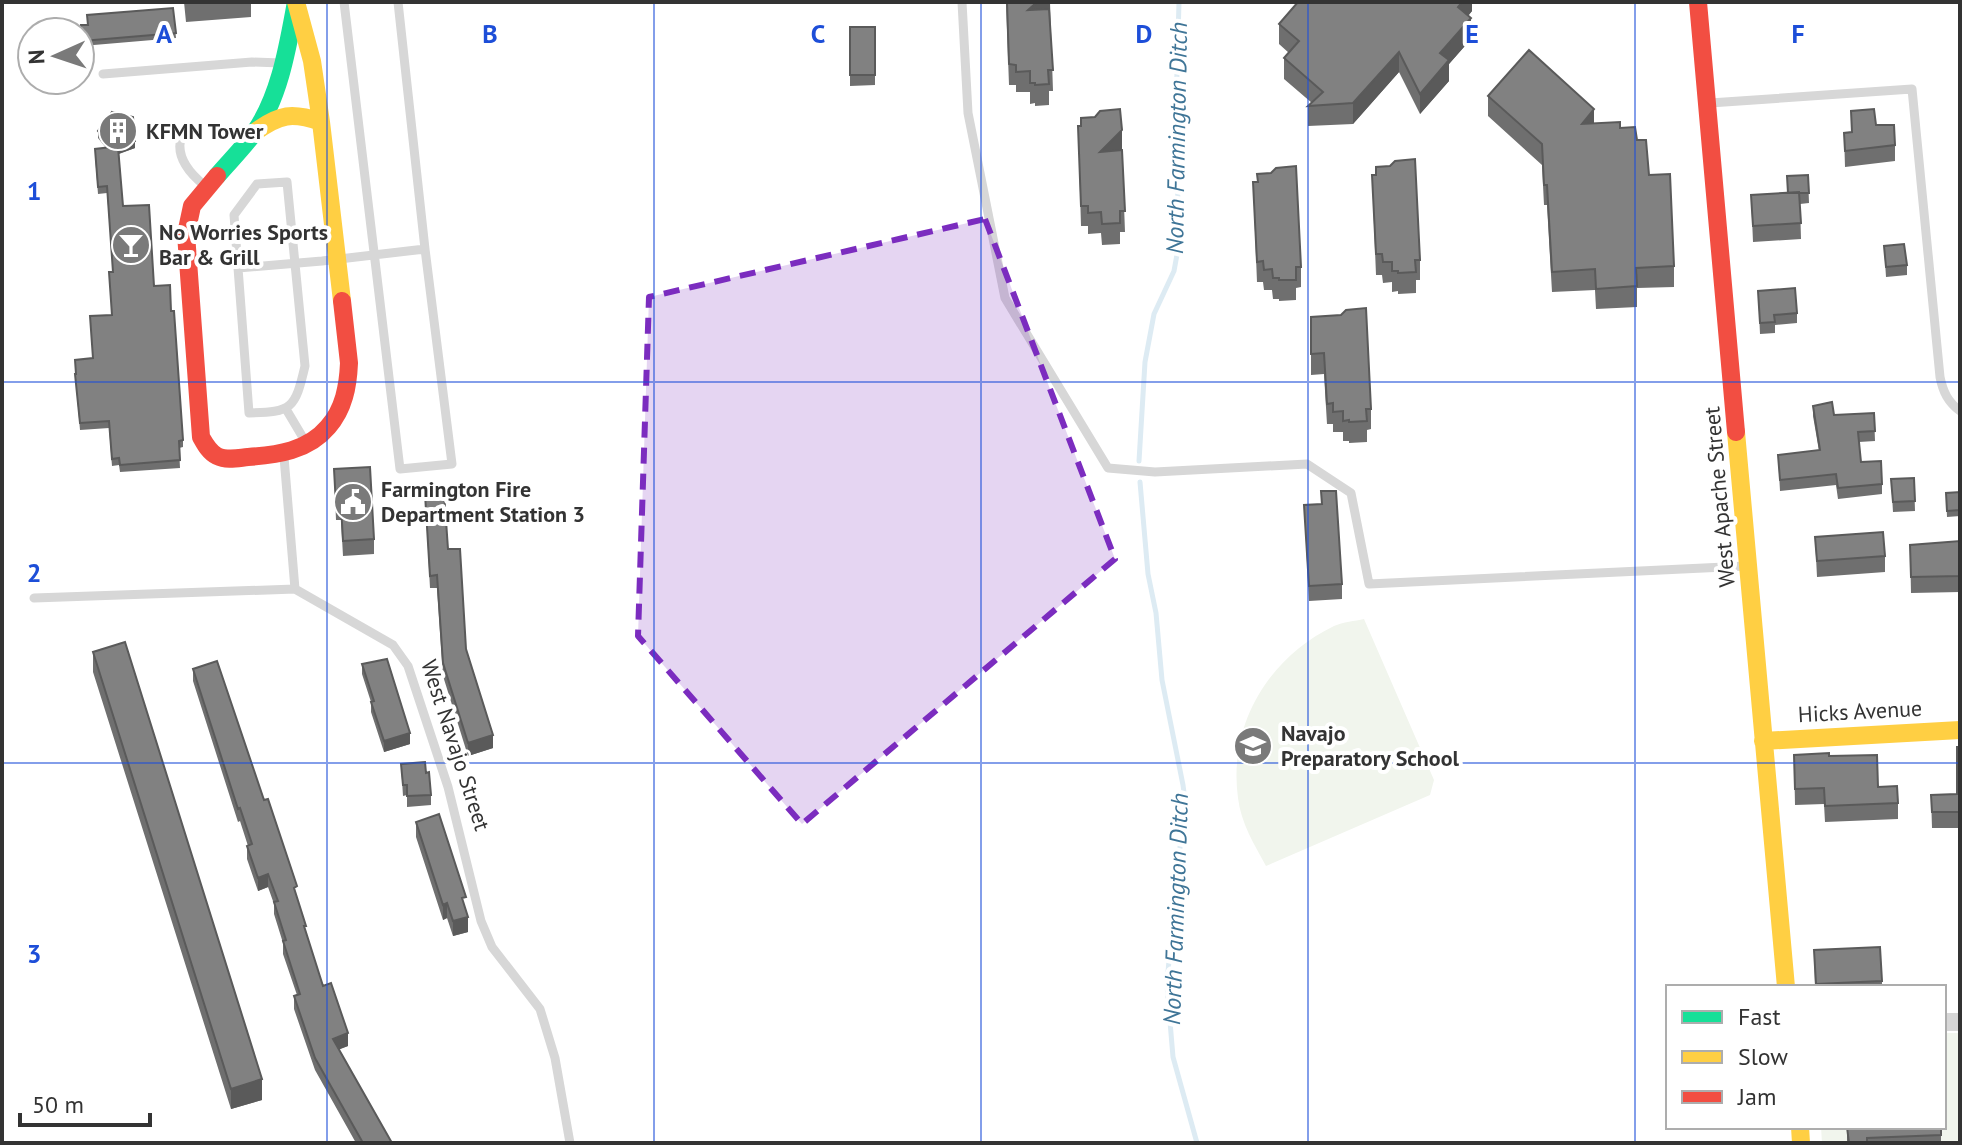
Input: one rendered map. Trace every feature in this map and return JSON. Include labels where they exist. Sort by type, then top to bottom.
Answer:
[{"type":"street","points":[[296,2],[312,61],[321,122],[349,363],[347,391],[338,413],[324,432],[307,444],[284,454],[223,459],[209,451],[201,437],[198,419],[186,234],[192,206],[255,132],[271,121],[297,114],[321,122]]},
{"type":"street","points":[[255,132],[275,91],[296,2]]},
{"type":"street","name":"West Apache Street","points":[[1698,2],[1786,985]]},
{"type":"street","name":"Hicks Avenue","points":[[1763,741],[1960,730]]},
{"type":"lane","points":[[344,2],[400,469],[452,464],[398,2]]},
{"type":"lane","points":[[962,2],[968,113],[1005,298],[1108,468],[1155,472],[1307,464],[1351,493],[1369,584],[1749,565]]},
{"type":"lane","points":[[103,74],[252,62],[312,61]]},
{"type":"lane","points":[[1707,103],[1912,89],[1940,377],[1949,402],[1960,411]]},
{"type":"lane","points":[[183,132],[180,138],[182,161],[192,175],[207,187]]},
{"type":"lane","points":[[287,182],[295,263],[305,366],[299,391],[286,409],[249,413],[234,215],[257,184],[287,182]]},
{"type":"lane","points":[[238,268],[425,249]]},
{"type":"lane","points":[[286,409],[307,444]]},
{"type":"lane","points":[[34,598],[295,589],[284,454]]},
{"type":"lane","name":"West Navajo Street","points":[[295,589],[393,645],[408,666],[448,787],[481,921],[492,947],[540,1009],[555,1058],[570,1143]]},
{"type":"highlighted area","points":[[985,219],[1115,559],[802,824],[638,636],[649,297]]},
{"type":"shaded area","points":[[1364,619],[1434,780],[1430,795],[1266,866],[1245,825],[1238,798],[1240,745],[1247,720],[1272,675],[1290,656],[1334,626]]},
{"type":"shaded area","points":[[1946,1033],[1960,1033],[1960,1143],[1822,1143],[1821,1129],[1946,1129]]},
{"type":"building","points":[[1007,2],[1037,2],[1028,10],[1049,9],[1053,70],[1048,70],[1049,84],[1030,83],[1030,71],[1016,72],[1016,65],[1009,64]]},
{"type":"building","points":[[1298,2],[1462,2],[1458,7],[1471,18],[1440,53],[1449,60],[1420,94],[1399,52],[1353,103],[1308,106],[1323,92],[1284,58],[1299,41],[1279,24]]},
{"type":"building","points":[[173,8],[176,33],[96,40],[96,16],[87,15]]},
{"type":"building","points":[[850,27],[875,27],[875,75],[850,75]]},
{"type":"building","points":[[1529,50],[1594,109],[1582,124],[1620,122],[1620,128],[1635,127],[1637,140],[1646,140],[1649,175],[1670,174],[1674,266],[1636,268],[1637,286],[1596,289],[1595,269],[1552,272],[1542,144],[1488,96]]},
{"type":"building","points":[[1120,109],[1122,130],[1100,152],[1122,150],[1125,211],[1120,211],[1120,223],[1102,224],[1101,212],[1088,213],[1088,206],[1081,206],[1078,126],[1081,126],[1081,118],[1095,117],[1100,111]]},
{"type":"building","points":[[1874,109],[1876,125],[1894,125],[1895,145],[1845,151],[1844,133],[1852,132],[1851,111]]},
{"type":"building","points":[[112,112],[133,117],[135,141],[118,147],[123,206],[149,205],[154,286],[170,285],[183,440],[179,441],[180,460],[120,465],[119,458],[112,459],[109,421],[80,423],[75,360],[93,358],[90,316],[112,315],[109,272],[113,272],[107,186],[98,187],[95,149],[112,147],[98,131]]},
{"type":"building","points":[[1415,159],[1420,260],[1415,260],[1416,272],[1398,273],[1392,271],[1392,262],[1383,262],[1382,254],[1376,254],[1372,175],[1376,175],[1376,167]]},
{"type":"building","points":[[1296,166],[1301,267],[1296,267],[1296,280],[1279,280],[1273,278],[1272,269],[1264,270],[1263,261],[1257,262],[1253,182],[1258,182],[1257,174]]},
{"type":"building","points":[[1808,175],[1809,193],[1788,193],[1787,176]]},
{"type":"building","points":[[1799,192],[1801,223],[1753,226],[1751,195]]},
{"type":"building","points":[[1904,244],[1907,265],[1886,267],[1884,246]]},
{"type":"building","points":[[1795,288],[1797,313],[1774,315],[1775,322],[1760,323],[1758,291]]},
{"type":"building","points":[[1366,308],[1371,409],[1366,409],[1367,421],[1343,421],[1343,411],[1333,412],[1333,403],[1327,404],[1324,353],[1311,354],[1311,317],[1341,315],[1346,310]]},
{"type":"building","points":[[1832,402],[1834,415],[1874,413],[1875,431],[1858,432],[1861,462],[1881,461],[1882,484],[1838,488],[1836,474],[1780,480],[1778,455],[1820,450],[1813,406]]},
{"type":"building","name":"Farmington Fire Department Station 3","points":[[370,467],[374,539],[343,541],[341,505],[336,505],[334,469]]},
{"type":"building","points":[[1914,478],[1915,501],[1893,502],[1891,479]]},
{"type":"building","points":[[1321,491],[1336,491],[1342,584],[1309,586],[1304,505],[1322,504]]},
{"type":"building","points":[[444,492],[448,549],[460,549],[466,649],[493,735],[468,743],[443,663],[437,575],[430,576],[425,494]]},
{"type":"building","points":[[1960,492],[1960,510],[1947,511],[1946,493]]},
{"type":"building","points":[[1883,532],[1885,556],[1817,561],[1815,537]]},
{"type":"building","points":[[1960,541],[1960,576],[1911,577],[1910,545]]},
{"type":"building","points":[[125,642],[262,1079],[231,1089],[93,652]]},
{"type":"building","points":[[387,659],[410,733],[384,741],[362,664]]},
{"type":"building","points":[[217,661],[297,886],[294,888],[323,986],[331,983],[348,1033],[333,1039],[392,1143],[363,1143],[315,1058],[294,996],[300,994],[283,941],[286,940],[274,902],[278,901],[268,874],[258,878],[247,846],[252,844],[193,669]]},
{"type":"building","points":[[1957,747],[1960,747],[1960,812],[1932,812],[1931,795],[1957,794]]},
{"type":"building","points":[[1829,753],[1829,756],[1877,755],[1878,787],[1897,786],[1898,803],[1825,806],[1824,788],[1795,789],[1794,755]]},
{"type":"building","points":[[425,762],[431,795],[407,796],[401,764]]},
{"type":"building","points":[[439,814],[466,897],[462,898],[468,917],[453,921],[447,903],[443,905],[416,822]]},
{"type":"building","points":[[1880,947],[1882,981],[1816,984],[1814,950]]},
{"type":"building","points":[[1847,1129],[1941,1129],[1941,1135],[1867,1138],[1867,1143],[1849,1143]]},
{"type":"waterway","name":"North Farmington Ditch","points":[[1139,461],[1145,362],[1154,314],[1174,271],[1180,238],[1175,144],[1179,2]]},
{"type":"waterway","name":"North Farmington Ditch","points":[[1140,482],[1162,680],[1185,800],[1167,983],[1173,1057],[1197,1143]]},
{"type":"traffic: fast","points":[[217,176],[263,119],[282,70],[296,2]]},
{"type":"traffic: slow","points":[[296,2],[312,61],[342,301]]},
{"type":"traffic: slow","points":[[255,132],[286,116],[321,122]]},
{"type":"traffic: slow","points":[[1736,432],[1786,985]]},
{"type":"traffic: slow","points":[[1763,741],[1960,730]]},
{"type":"traffic: slow","points":[[1800,1129],[1801,1143]]},
{"type":"traffic: jam","points":[[1698,2],[1736,432]]},
{"type":"traffic: jam","points":[[217,176],[192,206],[186,234],[201,437],[212,452],[229,459],[281,453],[302,447],[328,427],[341,405],[348,380],[342,301]]},
{"type":"place","name":"KFMN Tower","points":[[118,131]]},
{"type":"place","name":"No Worries Sports Bar & Grill","points":[[131,245]]},
{"type":"place","name":"Farmington Fire Department Station 3","points":[[353,502]]},
{"type":"place","name":"Navajo Preparatory School","points":[[1253,746]]}]
